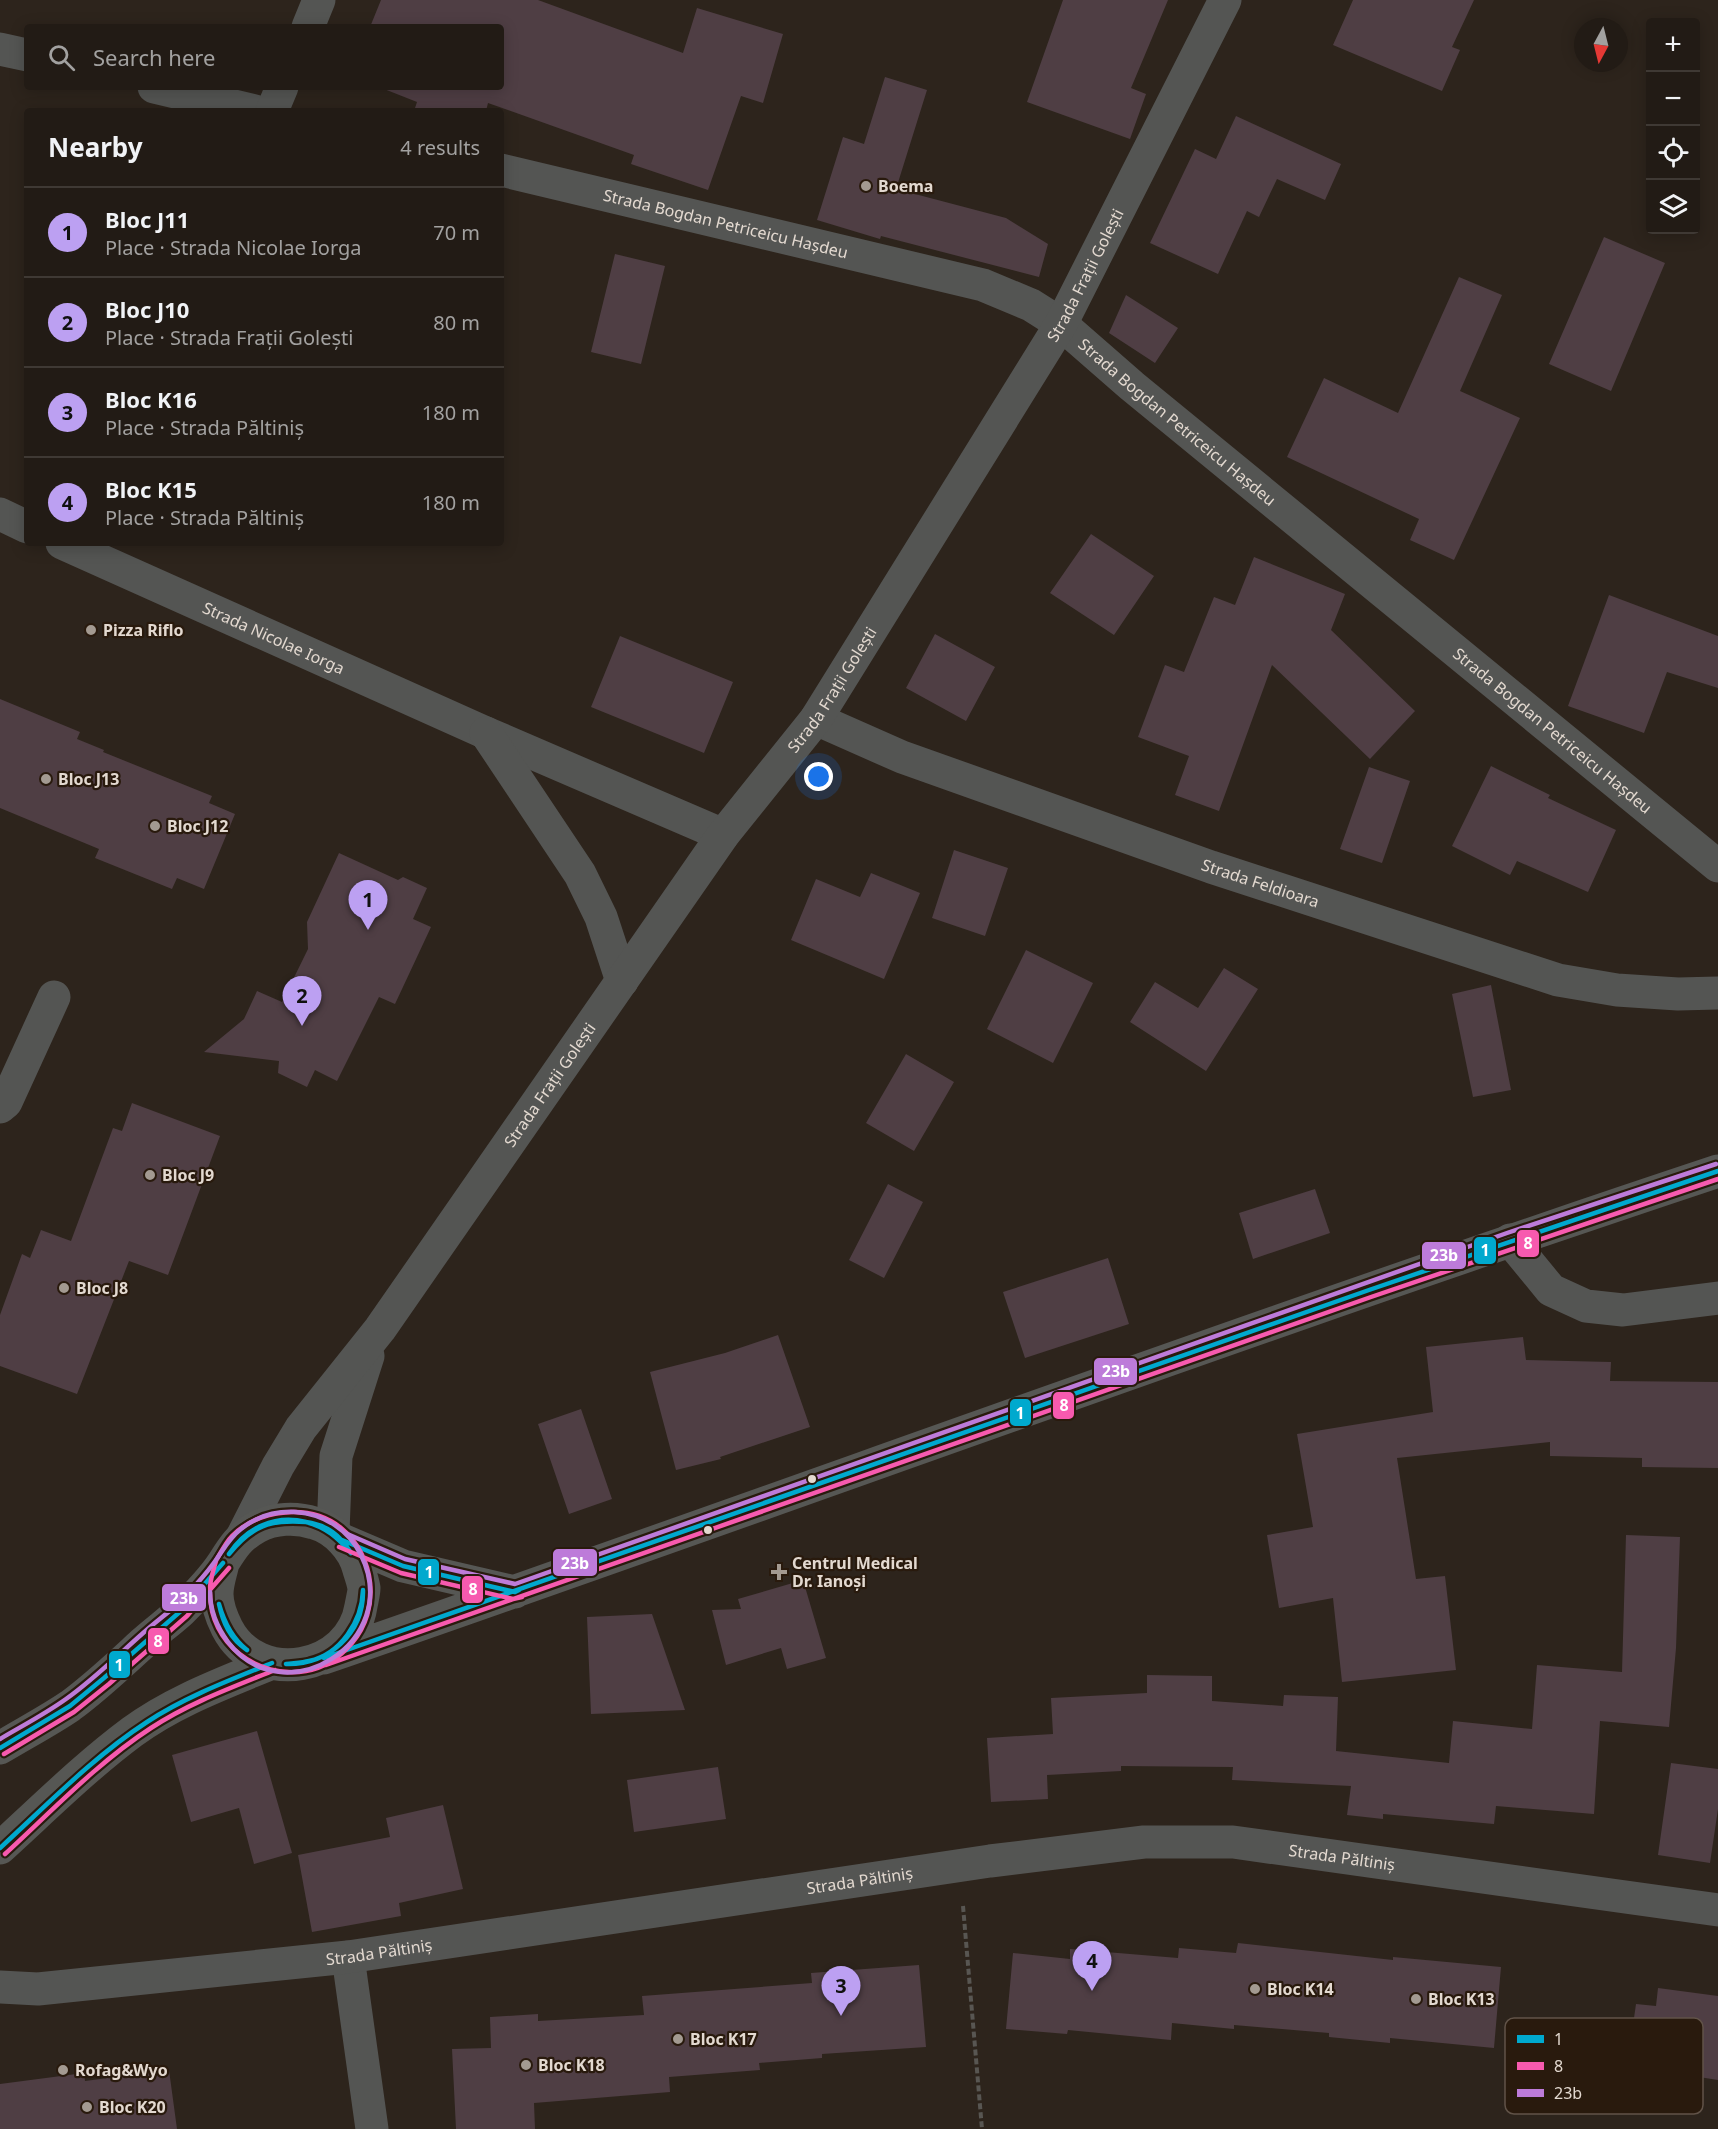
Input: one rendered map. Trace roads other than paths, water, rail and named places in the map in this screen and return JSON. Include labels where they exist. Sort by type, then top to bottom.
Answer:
[{"type":"main road","points":[[223,1563],[217,1595],[221,1616],[231,1635],[245,1650],[257,1658],[272,1663],[304,1664],[515,1592],[1510,1240],[1718,1171]]},
{"type":"main road","points":[[0,1748],[70,1706],[182,1610],[223,1563],[242,1537],[258,1526],[277,1520],[297,1519],[316,1524],[403,1566],[515,1592]]},
{"type":"main road","points":[[324,1658],[346,1641],[360,1617],[364,1589],[357,1563],[338,1536]]},
{"type":"main road","points":[[0,1848],[132,1732],[196,1694],[272,1663]]},
{"type":"street","points":[[309,24],[319,0]]},
{"type":"street","name":"Strada Frații Golești","points":[[242,1537],[278,1466],[301,1428],[373,1338],[723,835],[816,719],[1061,324],[1225,0]]},
{"type":"street","points":[[0,49],[24,55]]},
{"type":"street","points":[[167,90],[242,108]]},
{"type":"street","points":[[273,108],[281,90]]},
{"type":"street","name":"Strada Bogdan Petriceicu Hașdeu","points":[[504,171],[984,285],[1031,305],[1061,324],[1132,386],[1718,866]]},
{"type":"street","points":[[0,514],[24,525]]},
{"type":"street","name":"Strada Nicolae Iorga","points":[[69,546],[486,733],[723,835]]},
{"type":"street","name":"Strada Feldioara","points":[[816,719],[902,757],[1211,867],[1558,980],[1617,990],[1678,994],[1718,993]]},
{"type":"street","points":[[486,733],[580,874],[601,917],[622,981]]},
{"type":"street","points":[[0,1107],[6,1102],[54,997]]},
{"type":"street","points":[[1510,1240],[1551,1290],[1586,1306],[1623,1310],[1718,1298]]},
{"type":"street","name":"Strada Frații Golești","points":[[338,1536],[336,1456],[373,1338]]},
{"type":"street","name":"Strada Păltiniș","points":[[0,1987],[39,1989],[348,1957],[959,1866],[1144,1842],[1233,1842],[1718,1910]]},
{"type":"street","points":[[348,1957],[372,2129]]},
{"type":"place","name":"Boema","points":[[866,186]]},
{"type":"place","name":"Pizza Riflo","points":[[91,630]]},
{"type":"place","name":"Bloc J13","points":[[46,779]]},
{"type":"place","name":"Bloc J12","points":[[155,826]]},
{"type":"place","name":"Bloc J11","points":[[368,930]]},
{"type":"place","name":"Bloc J10","points":[[302,1026]]},
{"type":"place","name":"Bloc J9","points":[[150,1175]]},
{"type":"place","name":"Bloc J8","points":[[64,1288]]},
{"type":"place","name":"Centrul Medical Dr. Ianoși","points":[[779,1572]]},
{"type":"place","name":"Bloc K14","points":[[1255,1989]]},
{"type":"place","name":"Bloc K15","points":[[1092,1991]]},
{"type":"place","name":"Bloc K13","points":[[1416,1999]]},
{"type":"place","name":"Bloc K16","points":[[841,2016]]},
{"type":"place","name":"Bloc K17","points":[[678,2039]]},
{"type":"place","name":"Bloc K18","points":[[526,2065]]},
{"type":"place","name":"Rofag&Wyo","points":[[63,2070]]},
{"type":"place","name":"Bloc K20","points":[[87,2107]]}]
